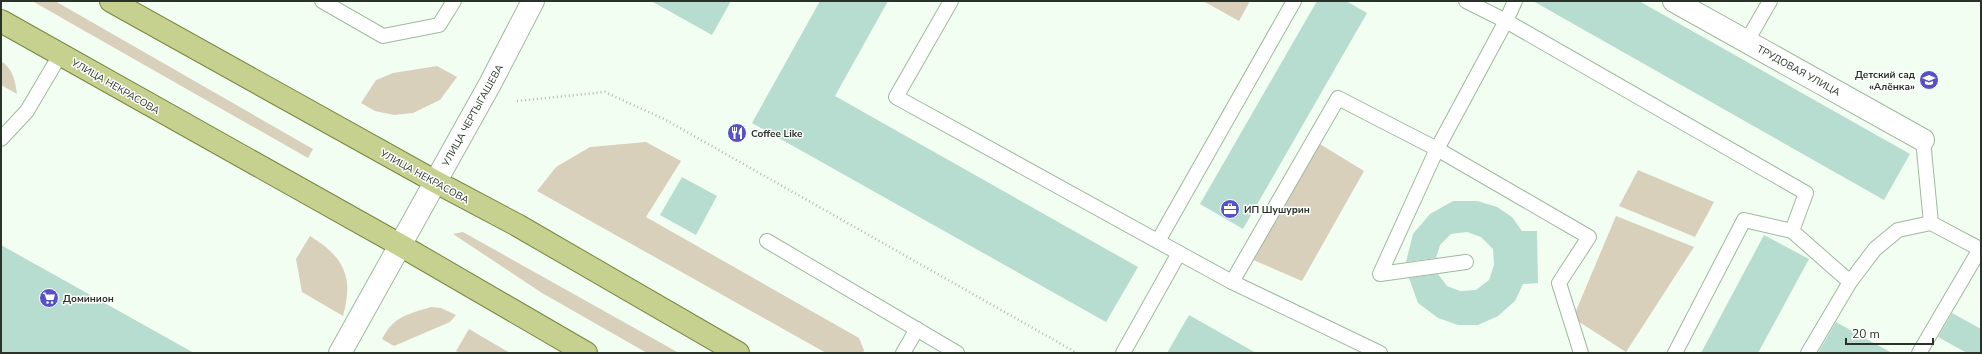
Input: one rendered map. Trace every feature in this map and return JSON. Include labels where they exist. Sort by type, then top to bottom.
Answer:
[{"type":"main road","name":"УЛИЦА НЕКРАСОВА","points":[[111,1],[436,182],[517,225],[738,353]]},
{"type":"main road","name":"УЛИЦА НЕКРАСОВА","points":[[1,21],[400,245],[586,353]]},
{"type":"street","name":"УЛИЦА ЧЕРТЫГАШЕВА","points":[[340,353],[436,182],[533,1]]},
{"type":"street","name":"ТРУДОВАЯ УЛИЦА","points":[[1674,1],[1923,140]]},
{"type":"lane","points":[[322,1],[383,36],[439,25],[454,1]]},
{"type":"lane","points":[[951,1],[896,97],[1232,282],[1380,353]]},
{"type":"lane","points":[[1158,241],[1294,1]]},
{"type":"lane","points":[[1466,1],[1506,21],[1806,193],[1792,231]]},
{"type":"lane","points":[[1466,262],[1380,274],[1437,149],[1506,21],[1515,1]]},
{"type":"lane","points":[[1747,41],[1770,1]]},
{"type":"lane","points":[[1,139],[27,112],[60,55]]},
{"type":"lane","points":[[1232,282],[1338,98],[1437,149],[1589,237],[1559,283],[1582,353]]},
{"type":"lane","points":[[1923,140],[1931,222]]},
{"type":"lane","points":[[1675,353],[1744,220],[1792,231],[1850,282]]},
{"type":"lane","points":[[1808,353],[1850,282],[1875,250],[1898,230],[1931,222],[1980,250],[1918,353]]},
{"type":"lane","points":[[767,241],[957,353]]},
{"type":"lane","points":[[1122,353],[1179,253]]},
{"type":"lane","points":[[903,353],[917,329]]},
{"type":"path","points":[[517,101],[605,92],[678,127],[1077,353]]},
{"type":"shaded area","points":[[32,1],[55,1],[313,149],[308,158]]},
{"type":"shaded area","points":[[1203,1],[1250,1],[1239,21]]},
{"type":"shaded area","points":[[1,61],[13,75],[17,94],[1,85]]},
{"type":"shaded area","points":[[437,66],[457,77],[440,100],[413,113],[394,115],[375,111],[361,103],[376,80],[393,73]]},
{"type":"shaded area","points":[[1315,141],[1364,171],[1302,281],[1251,259]]},
{"type":"shaded area","points":[[646,142],[681,161],[646,217],[859,338],[864,350],[863,353],[826,353],[537,191],[556,167],[590,147]]},
{"type":"shaded area","points":[[1638,170],[1714,202],[1695,237],[1619,206]]},
{"type":"shaded area","points":[[1616,216],[1694,247],[1626,352],[1573,318]]},
{"type":"shaded area","points":[[463,232],[679,353],[647,353],[542,293],[453,234]]},
{"type":"shaded area","points":[[310,236],[331,252],[343,269],[347,290],[343,316],[302,292],[296,259]]},
{"type":"shaded area","points":[[431,307],[441,308],[456,315],[450,322],[394,346],[382,339],[391,325],[402,317]]},
{"type":"shaded area","points":[[469,329],[510,353],[460,353],[456,351]]},
{"type":"building","points":[[651,1],[731,1],[712,35]]},
{"type":"building","points":[[820,1],[888,1],[835,96],[1138,267],[1106,322],[752,123]]},
{"type":"building","points":[[1317,1],[1346,1],[1367,13],[1243,229],[1200,204]]},
{"type":"building","points":[[1533,1],[1639,1],[1910,154],[1884,200]]},
{"type":"building","points":[[682,177],[717,196],[696,235],[660,215]]},
{"type":"building","points":[[1453,201],[1477,201],[1497,207],[1512,217],[1522,231],[1537,231],[1538,283],[1523,284],[1515,301],[1498,316],[1478,325],[1458,325],[1438,318],[1418,303],[1409,278],[1438,274],[1447,286],[1460,291],[1476,290],[1489,280],[1494,265],[1493,249],[1481,237],[1467,232],[1451,234],[1440,245],[1436,258],[1406,262],[1413,234],[1430,214]]},
{"type":"building","points":[[1764,235],[1809,259],[1758,353],[1701,353]]},
{"type":"building","name":"Доминион","points":[[1,245],[194,353],[1,353]]},
{"type":"building","points":[[1952,313],[1981,329],[1981,353],[1967,353],[1938,337]]},
{"type":"building","points":[[1189,315],[1256,353],[1167,353]]},
{"type":"building","points":[[1836,322],[1892,353],[1818,353]]},
{"type":"place","name":"Детский сад «Алёнка»","points":[[1929,80]]},
{"type":"place","name":"Coffee Like","points":[[737,133]]},
{"type":"place","name":"ИП Шушурин","points":[[1230,209]]},
{"type":"place","name":"Доминион","points":[[49,298]]}]
